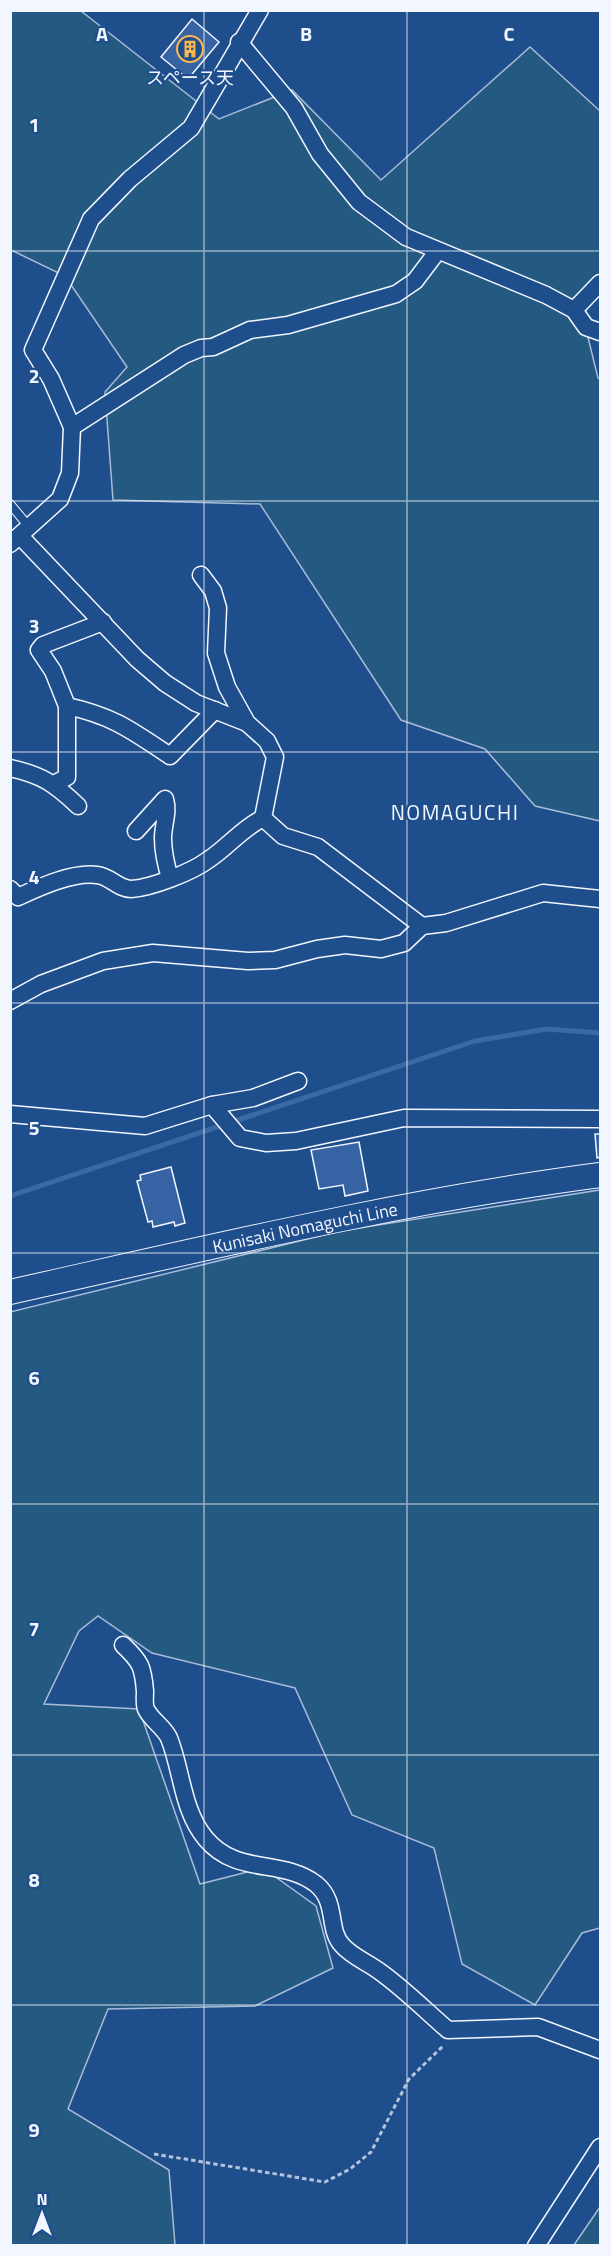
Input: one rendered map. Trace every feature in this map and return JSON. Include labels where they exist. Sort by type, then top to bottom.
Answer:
[{"type":"main road","name":"Kunisaki Nomaguchi Line","points":[[10,1292],[340,1217],[488,1190],[600,1175]]},
{"type":"street","points":[[247,723],[196,703],[165,683],[137,659],[20,536],[60,499],[70,472],[72,427],[51,379],[33,350],[91,219],[130,179],[191,128],[239,42],[260,10]]},
{"type":"street","points":[[239,42],[294,108],[320,154],[359,202],[406,237],[437,252],[546,294],[574,310],[586,327],[600,332]]},
{"type":"street","points":[[72,427],[184,355],[201,348],[213,347],[250,330],[288,325],[396,294],[415,281],[437,252]]},
{"type":"street","points":[[574,310],[600,284]]},
{"type":"street","points":[[201,575],[213,591],[218,608],[216,653],[227,687],[247,723],[267,741],[275,757],[263,818]]},
{"type":"street","points":[[54,784],[68,777],[68,706],[53,671],[39,650],[44,645],[103,622]]},
{"type":"street","points":[[68,706],[109,717],[170,756],[215,710]]},
{"type":"street","points":[[10,768],[38,774],[54,784],[78,806]]},
{"type":"street","points":[[136,831],[165,799],[167,805],[163,836],[164,856],[170,878]]},
{"type":"street","points":[[10,889],[18,897],[72,878],[97,874],[111,879],[122,887],[131,889],[170,878],[207,861],[246,826],[263,818]]},
{"type":"street","points":[[263,818],[283,836],[318,847],[422,926]]},
{"type":"street","points":[[10,1001],[41,984],[103,961],[153,953],[248,961],[274,960],[316,949],[345,945],[381,949],[404,943],[422,926],[446,923],[543,893],[600,899]]},
{"type":"street","points":[[10,1114],[145,1126],[212,1105],[253,1098],[298,1081]]},
{"type":"street","points":[[212,1105],[240,1138],[266,1143],[296,1141],[404,1118],[600,1119]]},
{"type":"street","points":[[123,1645],[137,1657],[143,1668],[146,1709],[168,1736],[181,1788],[204,1837],[219,1853],[238,1863],[302,1874],[318,1886],[333,1912],[336,1939],[343,1947],[381,1972],[448,2030],[538,2027],[600,2050]]},
{"type":"street","points":[[536,2246],[600,2147]]},
{"type":"lane","points":[[10,504],[20,536]]},
{"type":"path","points":[[154,2154],[325,2182],[350,2169],[370,2152],[409,2079],[451,2038],[452,2030]]},
{"type":"shaded area","points":[[10,11],[81,11],[219,119],[292,90],[381,180],[530,47],[600,111],[600,283],[580,305],[600,379],[600,821],[535,806],[485,749],[401,720],[260,504],[113,500],[105,392],[127,367],[65,276],[11,250]]},
{"type":"shaded area","points":[[600,1190],[600,1928],[582,1933],[535,2005],[462,1964],[434,1848],[352,1815],[295,1688],[152,1653],[98,1616],[79,1631],[44,1704],[139,1709],[200,1884],[263,1868],[316,1906],[333,1968],[255,2006],[108,2009],[68,2109],[169,2170],[175,2245],[11,2245],[10,1312],[340,1231]]},
{"type":"shaded area","points":[[600,2207],[600,2245],[574,2245]]},
{"type":"building","name":"スペース天","points":[[192,19],[219,42],[188,79],[161,57]]},
{"type":"building","points":[[595,1134],[600,1134],[600,1157],[597,1158]]},
{"type":"building","points":[[359,1142],[368,1191],[345,1196],[343,1185],[319,1189],[311,1150]]},
{"type":"building","points":[[171,1167],[185,1223],[175,1226],[174,1222],[153,1227],[152,1221],[148,1222],[137,1181],[141,1180],[140,1175]]},
{"type":"waterway","points":[[10,1196],[475,1041],[547,1029],[600,1033]]},
{"type":"place","name":"スペース天","points":[[190,49]]},
{"type":"district","name":"NOMAGUCHI","points":[[455,812]]}]
